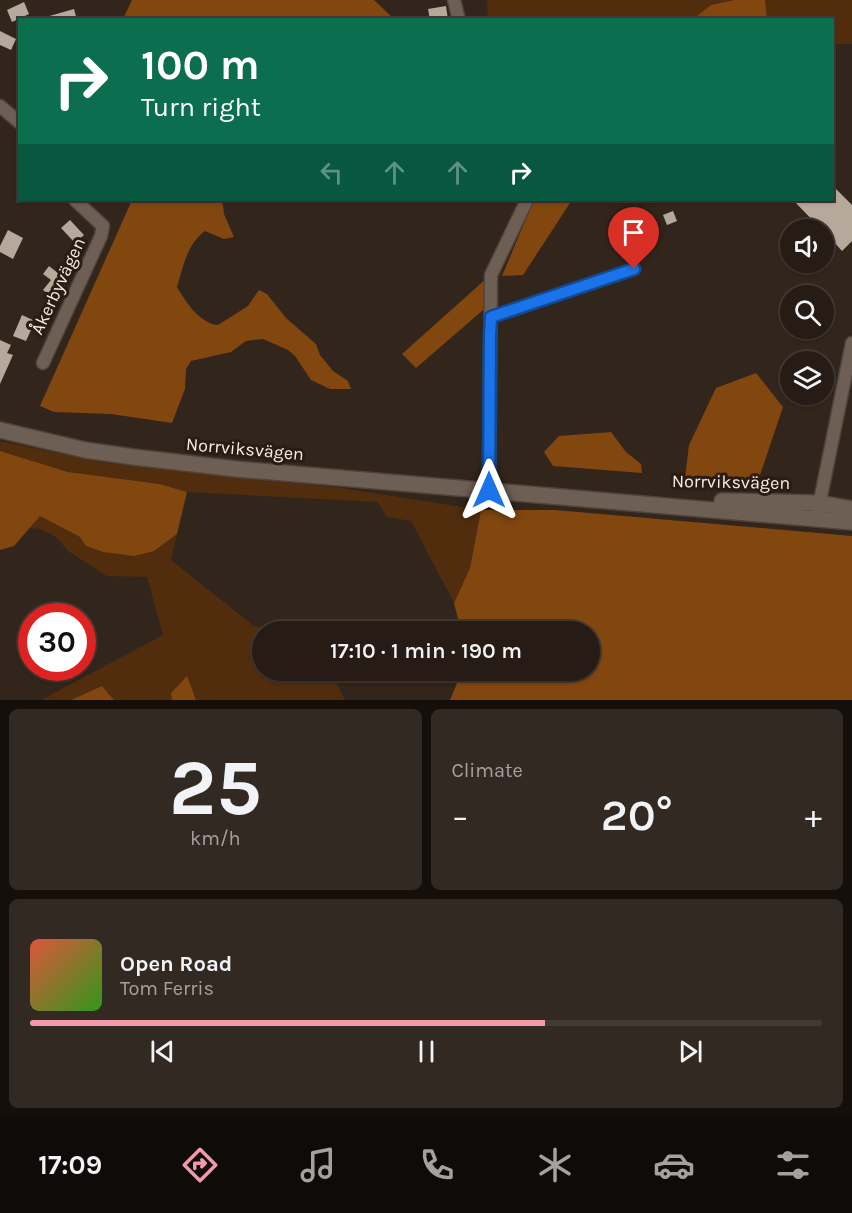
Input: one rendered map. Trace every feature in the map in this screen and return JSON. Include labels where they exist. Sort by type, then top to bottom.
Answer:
[{"type":"street","points":[[454,0],[458,18]]},
{"type":"street","points":[[0,106],[18,121]]},
{"type":"street","name":"Åkerbyvägen","points":[[43,363],[101,236],[103,226],[76,201]]},
{"type":"street","points":[[489,490],[491,275],[527,201]]},
{"type":"street","points":[[818,511],[852,343]]},
{"type":"street","name":"Norrviksvägen","points":[[0,430],[85,450],[134,458],[247,470],[736,511],[852,509]]},
{"type":"street","name":"Norrviksvägen","points":[[605,500],[701,500],[818,511],[852,522]]},
{"type":"street","name":"Norrviksvägen","points":[[736,511],[796,522],[852,528]]},
{"type":"lane","points":[[491,317],[634,269]]},
{"type":"shaded area","points":[[132,0],[374,0],[393,18],[123,18]]},
{"type":"shaded area","points":[[487,0],[734,0],[711,5],[695,18],[488,18]]},
{"type":"shaded area","points":[[734,0],[765,0],[767,18],[694,18],[711,5]]},
{"type":"shaded area","points":[[765,0],[852,0],[852,44],[834,44],[834,18],[767,18]]},
{"type":"shaded area","points":[[132,201],[221,201],[224,214],[234,237],[224,239],[205,231],[194,242],[186,256],[177,287],[185,299],[199,316],[218,325],[248,306],[259,290],[267,294],[286,318],[316,344],[320,355],[333,371],[348,381],[351,389],[330,389],[311,380],[295,356],[288,350],[263,339],[246,341],[231,352],[191,361],[186,369],[185,389],[172,423],[111,414],[54,412],[40,406]]},
{"type":"shaded area","points":[[534,201],[571,201],[523,275],[502,276]]},
{"type":"shaded area","points":[[487,278],[490,304],[416,368],[402,354]]},
{"type":"shaded area","points":[[756,373],[783,407],[758,481],[685,478],[689,445],[716,388]]},
{"type":"shaded area","points":[[611,432],[626,452],[641,464],[642,473],[553,466],[544,452],[559,436]]},
{"type":"shaded area","points":[[0,441],[106,463],[342,488],[481,510],[470,568],[454,603],[411,521],[387,517],[378,502],[187,492],[160,484],[68,472],[0,451]]},
{"type":"shaded area","points":[[0,451],[68,472],[160,484],[187,492],[177,534],[154,551],[134,556],[103,552],[86,546],[80,537],[40,516],[14,546],[0,550]]},
{"type":"shaded area","points":[[481,510],[555,510],[852,536],[852,700],[450,700],[458,681],[600,681],[600,621],[458,621],[454,603],[470,568]]},
{"type":"shaded area","points":[[40,516],[80,537],[86,546],[103,552],[154,551],[177,534],[171,560],[252,624],[252,681],[335,681],[345,700],[196,700],[187,677],[171,693],[172,700],[114,700],[102,686],[71,700],[41,700],[77,681],[96,681],[96,671],[163,635],[147,577],[107,576],[68,551],[56,537],[40,529],[29,528]]},
{"type":"shaded area","points":[[187,676],[196,700],[172,700],[171,693]]},
{"type":"shaded area","points":[[102,686],[114,700],[71,700]]},
{"type":"building","points":[[24,2],[29,14],[12,22],[7,10]]},
{"type":"building","points":[[446,6],[448,18],[430,18],[428,9]]},
{"type":"building","points":[[74,9],[76,18],[46,18]]},
{"type":"building","points":[[0,31],[16,39],[11,50],[0,45]]},
{"type":"building","points":[[834,187],[852,205],[852,241],[842,251],[834,242],[834,219],[811,219],[794,201],[834,201]]},
{"type":"building","points":[[673,211],[677,221],[667,225],[663,215]]},
{"type":"building","points":[[70,220],[84,235],[75,243],[61,228]]},
{"type":"building","points":[[8,230],[23,238],[13,259],[0,252],[0,246]]},
{"type":"building","points":[[49,266],[68,281],[54,299],[43,290],[51,280],[43,274]]},
{"type":"building","points":[[22,315],[35,321],[26,341],[13,336]]},
{"type":"building","points":[[0,340],[11,345],[7,353],[13,355],[0,384]]},
{"type":"route","points":[[489,490],[491,317],[634,269]]}]
